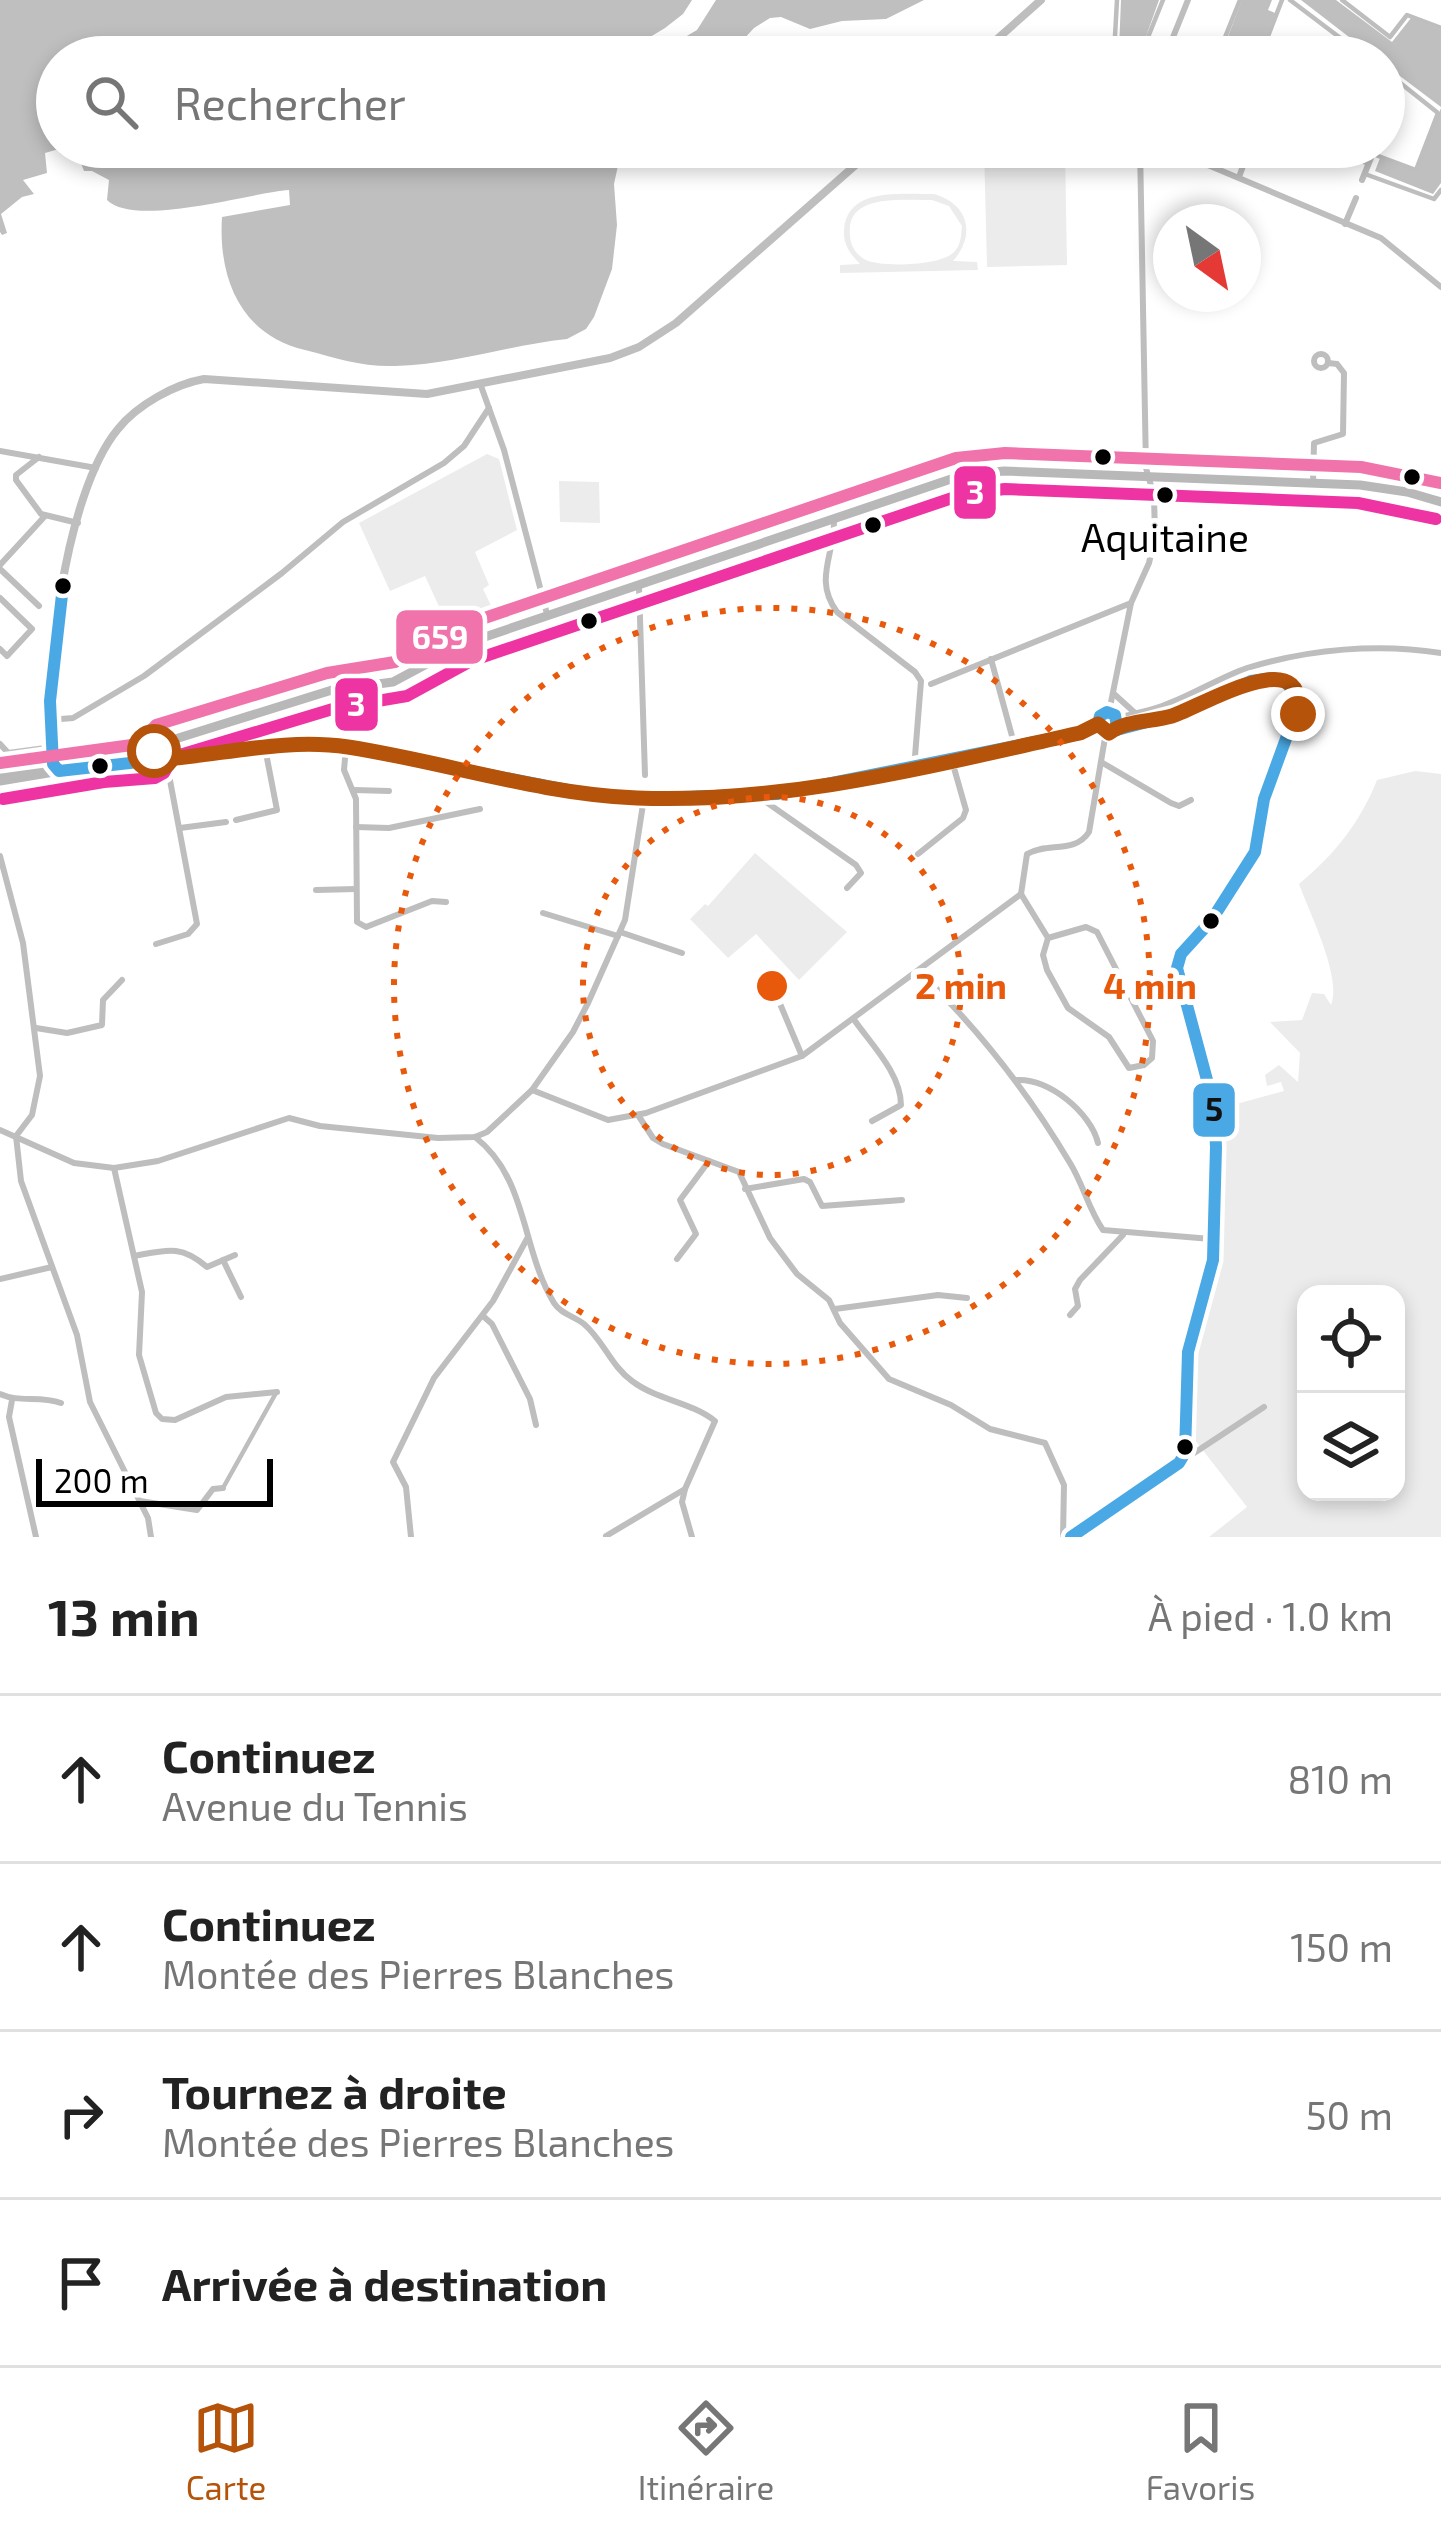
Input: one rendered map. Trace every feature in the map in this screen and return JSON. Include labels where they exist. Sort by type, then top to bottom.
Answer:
[{"type":"main road","points":[[0,777],[152,753],[332,690],[401,679],[454,647],[970,474],[1004,471],[1313,483],[1391,489],[1441,502]]},
{"type":"street","points":[[1001,36],[1041,0]]},
{"type":"street","points":[[1115,36],[1117,0]]},
{"type":"street","points":[[1148,36],[1163,0]]},
{"type":"street","points":[[1173,36],[1188,0]]},
{"type":"street","points":[[1225,36],[1240,0]]},
{"type":"street","points":[[1268,36],[1282,0]]},
{"type":"street","points":[[1290,0],[1338,36]]},
{"type":"street","points":[[1342,0],[1389,36]]},
{"type":"street","points":[[1391,36],[1407,15],[1441,28]]},
{"type":"street","points":[[1405,87],[1438,113],[1416,170],[1405,165]]},
{"type":"street","points":[[55,768],[50,720],[58,614],[96,468],[105,447],[129,418],[193,381],[402,394],[482,386],[610,358],[656,337],[853,168]]},
{"type":"street","points":[[1114,719],[1113,693],[1131,603],[1150,562],[1157,516],[1148,477],[1141,168]]},
{"type":"street","points":[[1213,168],[1388,242],[1441,287]]},
{"type":"street","points":[[1238,179],[1242,168]]},
{"type":"street","points":[[1367,168],[1364,177],[1434,199],[1441,190]]},
{"type":"street","points":[[1345,224],[1355,198]]},
{"type":"street","points":[[1313,483],[1314,443],[1343,434],[1344,373],[1337,364],[1328,363]]},
{"type":"street","points":[[482,386],[504,450],[547,614]]},
{"type":"street","points":[[50,720],[73,718],[144,676],[343,522],[445,464],[464,446],[489,408]]},
{"type":"street","points":[[0,451],[96,468]]},
{"type":"street","points":[[39,457],[16,480],[45,516],[78,523]]},
{"type":"street","points":[[39,606],[0,567],[45,516]]},
{"type":"street","points":[[834,516],[836,526],[824,568],[828,600],[920,681],[914,769]]},
{"type":"street","points":[[638,583],[646,775]]},
{"type":"street","points":[[0,598],[30,628],[7,656],[0,649]]},
{"type":"street","points":[[931,684],[1131,603]]},
{"type":"street","points":[[157,944],[188,934],[197,924],[181,828],[152,753],[298,744],[346,747],[562,791],[644,798],[756,795],[806,790],[1102,728],[1114,719],[1162,706],[1244,669],[1306,654],[1413,648],[1441,653]]},
{"type":"street","points":[[992,659],[1012,736]]},
{"type":"street","points":[[1048,938],[1086,927],[1097,932],[1153,1041],[1152,1058],[1144,1065],[1129,1068],[1109,1037],[1068,1008],[1047,970],[1043,955],[1048,938],[1021,894],[1027,854],[1033,849],[1073,845],[1089,832],[1101,762],[1100,716],[1171,716],[1263,678],[1283,680],[1293,688],[1299,703],[1264,799],[1255,851],[1210,923],[1181,954],[1178,968],[1214,1106],[1216,1147],[1213,1260],[1188,1352],[1188,1442],[1179,1463]]},
{"type":"street","points":[[1113,693],[1135,713]]},
{"type":"street","points":[[0,744],[19,773]]},
{"type":"street","points":[[6,754],[47,747]]},
{"type":"street","points":[[346,747],[344,770],[354,790],[357,922],[366,927],[432,902],[446,902]]},
{"type":"street","points":[[236,820],[277,810],[265,748]]},
{"type":"street","points":[[918,854],[967,810],[952,761]]},
{"type":"street","points":[[1101,762],[1179,806],[1191,800]]},
{"type":"street","points":[[354,790],[389,791]]},
{"type":"street","points":[[756,795],[856,865],[859,880],[848,888]]},
{"type":"street","points":[[0,1130],[74,1163],[114,1168],[158,1162],[289,1118],[373,1132],[475,1137],[487,1132],[532,1090],[573,1032],[619,934],[644,798]]},
{"type":"street","points":[[356,827],[389,828],[481,809]]},
{"type":"street","points":[[181,828],[226,822]]},
{"type":"street","points":[[1,862],[23,944],[35,1028],[39,1095],[32,1115],[16,1136],[21,1180],[77,1334],[90,1402],[148,1518],[151,1537]]},
{"type":"street","points":[[316,890],[356,889]]},
{"type":"street","points":[[346,890],[356,909]]},
{"type":"street","points":[[532,1090],[608,1120],[638,1115],[802,1057],[1021,894]]},
{"type":"street","points":[[543,913],[682,953]]},
{"type":"street","points":[[919,971],[963,1014],[1017,1080],[1076,1173],[1099,1225],[1108,1232],[1211,1239]]},
{"type":"street","points":[[35,1028],[71,1033],[102,1025],[103,1000],[122,980]]},
{"type":"street","points":[[770,980],[802,1057]]},
{"type":"street","points":[[855,1021],[893,1075],[902,1097],[901,1105],[872,1121]]},
{"type":"street","points":[[1017,1080],[1037,1083],[1078,1106],[1098,1144]]},
{"type":"street","points":[[638,1115],[653,1138],[739,1172],[770,1238],[797,1274],[836,1309],[839,1323],[889,1379],[951,1405],[989,1429],[1045,1443],[1064,1485],[1067,1537]]},
{"type":"street","points":[[475,1137],[494,1152],[510,1179],[553,1302],[584,1324],[622,1373],[646,1391],[716,1421],[682,1502],[692,1537]]},
{"type":"street","points":[[677,1259],[696,1234],[680,1200],[709,1161]]},
{"type":"street","points":[[114,1168],[144,1315],[139,1355],[155,1413],[161,1419],[175,1420],[226,1397],[277,1392]]},
{"type":"street","points":[[745,1189],[804,1179],[822,1207],[902,1200]]},
{"type":"street","points":[[1070,1315],[1078,1306],[1075,1289],[1125,1232]]},
{"type":"street","points":[[411,1537],[406,1487],[393,1462],[434,1378],[483,1316],[528,1237]]},
{"type":"street","points":[[134,1256],[189,1251],[207,1267],[235,1255]]},
{"type":"street","points":[[224,1260],[241,1297]]},
{"type":"street","points":[[0,1279],[52,1267]]},
{"type":"street","points":[[836,1309],[938,1295],[967,1298]]},
{"type":"street","points":[[483,1316],[492,1324],[530,1400],[536,1425]]},
{"type":"street","points":[[136,1499],[197,1510],[213,1489],[224,1487],[277,1392]]},
{"type":"street","points":[[0,1394],[12,1400],[31,1397],[61,1403]]},
{"type":"street","points":[[12,1400],[4,1418],[36,1537]]},
{"type":"street","points":[[1067,1537],[1264,1407]]},
{"type":"street","points":[[606,1536],[685,1490]]},
{"type":"shaded area","points":[[0,0],[924,0],[886,19],[842,21],[810,29],[781,17],[770,18],[747,36],[36,36],[36,168],[46,168],[47,173],[23,180],[34,194],[22,197],[1,214],[7,233],[0,232]]},
{"type":"shaded area","points":[[1121,0],[1159,0],[1146,36],[1120,36]]},
{"type":"shaded area","points":[[1242,0],[1272,0],[1268,10],[1275,13],[1266,36],[1228,36]]},
{"type":"shaded area","points":[[1301,0],[1336,0],[1384,36],[1348,36]]},
{"type":"shaded area","points":[[1411,18],[1441,30],[1441,107],[1405,80],[1405,36],[1397,36]]},
{"type":"shaded area","points":[[1441,108],[1441,183],[1433,194],[1375,171],[1405,167],[1417,172]]},
{"type":"shaded area","points":[[617,168],[612,269],[594,317],[586,329],[567,339],[438,362],[395,366],[349,361],[283,343],[264,332],[238,301],[230,282],[222,217],[290,205],[289,190],[142,211],[107,200],[109,180],[84,171]]},
{"type":"shaded area","points":[[985,168],[1065,168],[1067,265],[987,267]]},
{"type":"shaded area","points":[[934,194],[955,205],[965,222],[965,241],[953,261],[977,262],[978,270],[840,273],[840,265],[860,264],[844,235],[847,216],[855,206],[879,196]],"holes":[[[932,200],[949,206],[962,226],[958,246],[947,257],[882,264],[864,259],[852,246],[851,221],[867,205]]]},
{"type":"shaded area","points":[[487,454],[499,459],[517,530],[475,552],[489,585],[483,589],[498,620],[453,637],[425,576],[390,591],[359,523]]},
{"type":"shaded area","points":[[559,481],[599,482],[600,523],[560,522]]},
{"type":"shaded area","points":[[1415,771],[1441,774],[1441,1537],[1209,1537],[1247,1507],[1191,1435],[1191,1352],[1216,1270],[1218,1109],[1284,1091],[1281,1082],[1267,1086],[1265,1075],[1279,1065],[1298,1082],[1300,1053],[1270,1022],[1302,1020],[1312,993],[1324,994],[1331,1005],[1333,993],[1323,945],[1299,884],[1324,862],[1363,810],[1377,780]]},
{"type":"shaded area","points":[[755,853],[847,932],[799,980],[756,934],[728,958],[690,919],[708,906]]},
{"type":"pier","points":[[692,0],[716,0],[697,30],[687,36],[652,36],[665,28]]},
{"type":"transit line","name":"659","points":[[0,763],[139,744],[156,725],[327,673],[395,662],[458,627],[956,458],[1005,453],[1361,467],[1441,483]]},
{"type":"transit line","name":"3","points":[[3,799],[155,778],[173,757],[336,708],[407,696],[471,661],[964,494],[1005,489],[1358,503],[1436,519]]},
{"type":"transit line","name":"5","points":[[63,586],[50,701],[53,764],[59,771],[298,744],[346,747],[588,794],[647,798],[777,794],[1080,733],[1098,724],[1107,712],[1115,715],[1117,727]]},
{"type":"transit line","name":"5","points":[[1071,1537],[1179,1463],[1185,1453],[1188,1352],[1213,1260],[1216,1147],[1214,1106],[1177,968],[1181,954],[1211,921],[1255,852],[1264,799],[1299,703],[1287,683],[1273,678],[1251,681],[1174,715],[1109,732],[1098,724]]},
{"type":"place","name":"Aquitaine","points":[[1165,495]]},
{"type":"route","points":[[154,751],[166,759],[298,744],[346,747],[562,791],[676,798],[806,790],[1080,733],[1098,724],[1109,733],[1117,727],[1171,716],[1270,677],[1293,688],[1298,714]]}]
